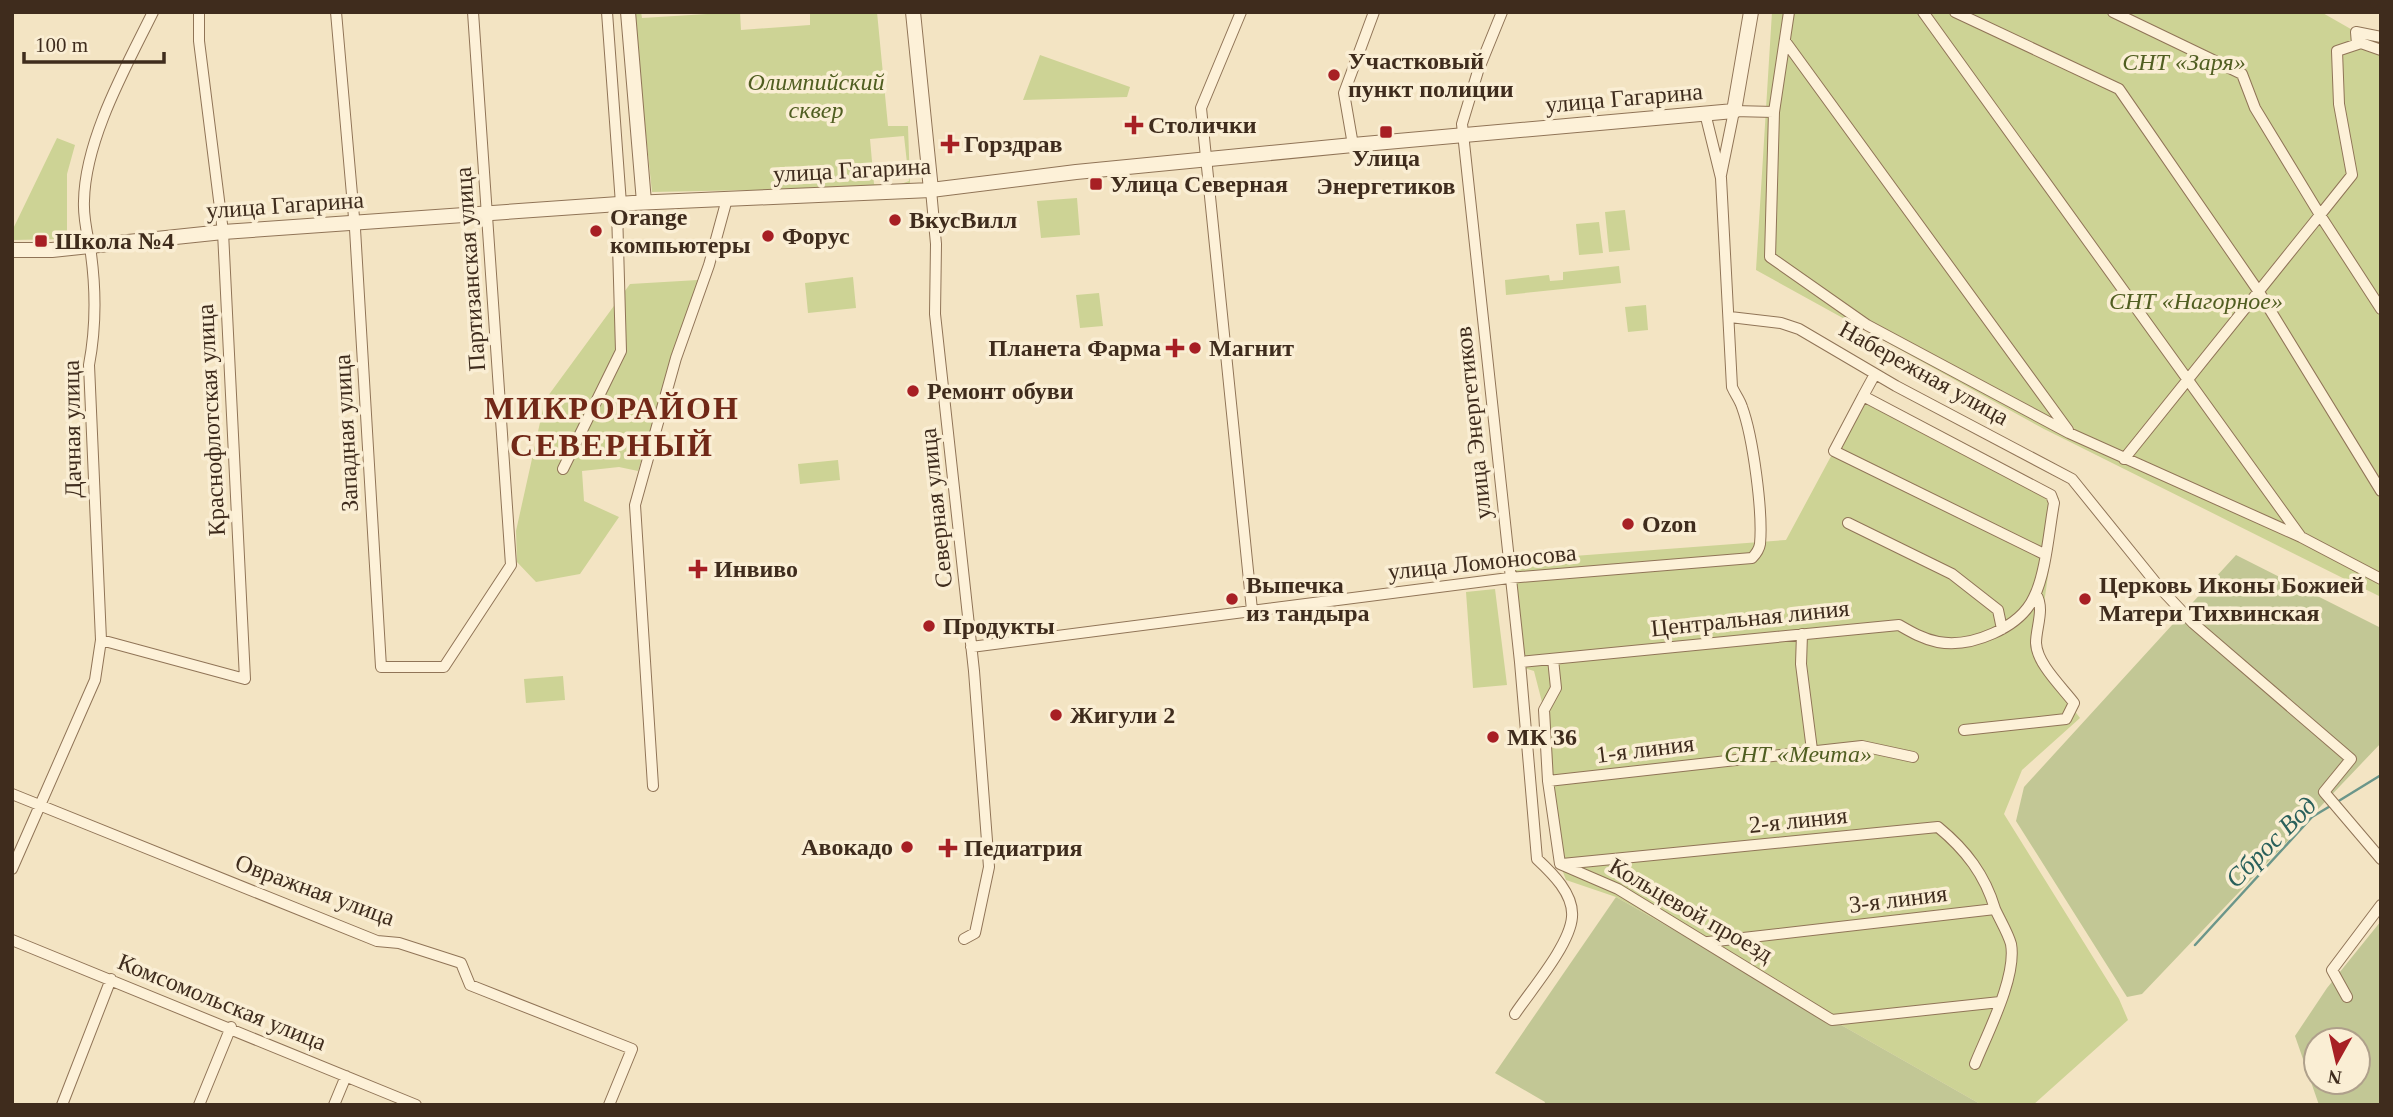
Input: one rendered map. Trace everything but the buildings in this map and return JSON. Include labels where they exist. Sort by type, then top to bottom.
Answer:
[{"type":"street","name":"Дачная улица","points":[[12,869],[95,680],[101,640],[89,365],[96,328],[83,202],[89,161],[101,127],[153,12]]},
{"type":"street","name":"Краснофлотская улица","points":[[101,640],[245,679],[222,232],[199,41],[199,12]]},
{"type":"street","name":"Западная улица","points":[[336,12],[354,223],[381,667],[444,667],[511,565]]},
{"type":"street","name":"Партизанская улица","points":[[473,12],[489,213],[511,565]]},
{"type":"street","points":[[563,469],[621,351],[617,209],[621,204],[607,12]]},
{"type":"street","points":[[628,12],[644,202]]},
{"type":"street","points":[[913,12],[931,190]]},
{"type":"street","points":[[1241,12],[1201,108],[1252,610]]},
{"type":"street","points":[[1353,145],[1344,93],[1374,12]]},
{"type":"street","name":"улица Энергетиков","points":[[1502,12],[1478,71],[1462,124],[1520,662],[1537,859],[1553,874],[1569,897],[1572,916],[1567,936],[1515,1014]]},
{"type":"street","points":[[1720,178],[1751,12]]},
{"type":"street","points":[[1789,12],[1774,112],[1770,257],[1867,325],[2069,433],[2301,537],[2381,579]]},
{"type":"street","points":[[1923,12],[2301,537]]},
{"type":"street","points":[[1955,12],[2119,89],[2259,292],[2381,491]]},
{"type":"street","points":[[2113,12],[2242,74],[2255,108],[2381,309]]},
{"type":"street","points":[[2357,44],[2356,32],[2381,37]]},
{"type":"street","points":[[1785,41],[2069,433]]},
{"type":"street","points":[[2124,459],[2351,175],[2339,104],[2337,51],[2357,44],[2381,50]]},
{"type":"street","name":"улица Гагарина","points":[[12,250],[644,202],[931,190],[1353,145],[1734,111]]},
{"type":"street","points":[[1734,111],[1774,112]]},
{"type":"street","points":[[1705,113],[1720,178],[1730,317]]},
{"type":"street","points":[[1709,139],[1719,144],[1729,139]]},
{"type":"street","name":"Северная улица","points":[[931,190],[936,244],[935,314],[971,647],[989,867],[975,933],[964,939]]},
{"type":"street","points":[[653,786],[635,505],[676,358],[709,265],[727,199]]},
{"type":"street","name":"улица Ломоносова","points":[[971,647],[1509,578],[1752,558],[1758,552],[1757,503],[1747,426],[1741,404],[1732,387],[1730,317]]},
{"type":"street","name":"Набережная улица","points":[[1730,317],[1790,325],[1875,374],[2071,479],[2174,603],[2351,759],[2324,792],[2381,859]]},
{"type":"street","points":[[1875,374],[1834,451],[2044,554]]},
{"type":"street","points":[[1863,396],[2051,495],[2054,503],[2036,594],[2040,601],[2036,645],[2042,661],[2074,703],[2066,719],[1964,730]]},
{"type":"street","points":[[1848,523],[1952,574],[1998,610],[2001,629]]},
{"type":"street","name":"Центральная линия","points":[[1520,662],[1899,625],[1921,638],[1940,643],[1980,637],[2001,629],[2028,609],[2036,594]]},
{"type":"street","points":[[1802,634],[1801,664],[1812,750]]},
{"type":"street","points":[[1553,659],[1556,688],[1544,710],[1548,781],[1560,864]]},
{"type":"street","name":"1-я линия","points":[[1548,781],[1862,746],[1913,757]]},
{"type":"street","name":"Овражная улица","points":[[12,794],[377,941],[399,943],[461,963],[470,985],[632,1049],[609,1105]]},
{"type":"street","name":"2-я линия","points":[[1560,864],[1938,827],[1964,850],[1977,867],[1988,886],[1995,909]]},
{"type":"street","name":"Кольцевой проезд","points":[[1560,864],[1618,889],[1832,1020],[2000,1002]]},
{"type":"street","points":[[2347,996],[2332,970],[2381,905]]},
{"type":"street","points":[[1975,1064],[2000,1002],[2011,958],[2011,943],[1995,909]]},
{"type":"street","name":"3-я линия","points":[[1708,942],[1995,909]]},
{"type":"street","name":"Комсомольская улица","points":[[12,940],[231,1027],[416,1105]]},
{"type":"street","points":[[62,1105],[111,979]]},
{"type":"street","points":[[199,1105],[231,1027]]},
{"type":"street","points":[[334,1105],[346,1076]]},
{"type":"green space","name":"Олимпийский сквер","points":[[633,12],[641,12],[642,18],[740,12],[741,30],[810,25],[810,12],[877,12],[888,126],[908,126],[910,184],[901,184],[909,181],[904,136],[870,139],[874,184],[885,186],[753,198],[752,190],[652,192]]},
{"type":"green space","name":"СНТ «Нагорное»","points":[[1772,12],[2321,12],[2356,32],[2381,37],[2381,597],[2044,429],[1756,270]]},
{"type":"green space","points":[[1040,55],[1130,87],[1127,97],[1023,100]]},
{"type":"green space","points":[[57,138],[75,145],[67,174],[67,239],[12,240],[12,231]]},
{"type":"green space","points":[[1077,198],[1080,235],[1041,238],[1037,201]]},
{"type":"green space","points":[[1625,210],[1630,250],[1609,252],[1605,212]]},
{"type":"green space","points":[[1599,222],[1603,253],[1579,255],[1576,224]]},
{"type":"green space","points":[[1619,266],[1621,283],[1506,295],[1505,280],[1549,275],[1550,281],[1563,280],[1563,272]]},
{"type":"green space","points":[[853,277],[856,308],[808,313],[805,283]]},
{"type":"green space","points":[[698,280],[638,471],[619,467],[582,471],[584,501],[619,517],[580,574],[536,582],[517,562],[516,531],[545,400],[630,284]]},
{"type":"green space","points":[[1099,293],[1103,326],[1080,328],[1076,295]]},
{"type":"green space","points":[[1646,305],[1648,330],[1628,332],[1625,307]]},
{"type":"green space","name":"СНТ «Мечта»","points":[[1865,393],[2059,498],[2036,660],[2080,718],[2022,770],[2004,814],[2119,999],[2128,1020],[2033,1105],[1982,1105],[1616,897],[1566,880],[1560,864],[1544,710],[1534,671],[1518,666],[1508,561],[1786,540]]},
{"type":"green space","points":[[838,460],[840,480],[800,484],[798,464]]},
{"type":"green space","points":[[2236,555],[2381,628],[2381,743],[2142,994],[2127,997],[2016,821],[2024,787]]},
{"type":"green space","points":[[1495,589],[1507,685],[1473,688],[1466,592]]},
{"type":"green space","points":[[563,676],[565,700],[526,703],[524,679]]},
{"type":"green space","points":[[1616,897],[1982,1105],[1544,1105],[1545,1102],[1495,1073]]},
{"type":"green space","points":[[2381,921],[2381,1105],[2319,1105],[2316,1096],[2372,1096],[2372,1026],[2302,1026],[2302,1056],[2295,1036],[2327,988]]},
{"type":"waterway","name":"Сброс Вод","points":[[2337,802],[2381,775]]},
{"type":"waterway","name":"Сброс Вод","points":[[2195,945],[2312,817],[2332,805]]},
{"type":"place","name":"Участковый пункт полиции","points":[[1334,75]]},
{"type":"place","name":"Столички","points":[[1134,125]]},
{"type":"place","name":"Улица Энергетиков","points":[[1386,132]]},
{"type":"place","name":"Горздрав","points":[[950,144]]},
{"type":"place","name":"Улица Северная","points":[[1096,184]]},
{"type":"place","name":"ВкусВилл","points":[[895,220]]},
{"type":"place","name":"Orange компьютеры","points":[[596,231]]},
{"type":"place","name":"Форус","points":[[768,236]]},
{"type":"place","name":"Школа №4","points":[[41,241]]},
{"type":"place","name":"Планета Фарма","points":[[1175,348]]},
{"type":"place","name":"Магнит","points":[[1195,348]]},
{"type":"place","name":"Ремонт обуви","points":[[913,391]]},
{"type":"place","name":"Ozon","points":[[1628,524]]},
{"type":"place","name":"Инвиво","points":[[698,569]]},
{"type":"place","name":"Выпечка из тандыра","points":[[1232,599]]},
{"type":"place","name":"Церковь Иконы Божией Матери Тихвинская","points":[[2085,599]]},
{"type":"place","name":"Продукты","points":[[929,626]]},
{"type":"place","name":"Жигули 2","points":[[1056,715]]},
{"type":"place","name":"МК 36","points":[[1493,737]]},
{"type":"place","name":"Авокадо","points":[[907,847]]},
{"type":"place","name":"Педиатрия","points":[[948,848]]},
{"type":"district","name":"МИКРОРАЙОН СЕВЕРНЫЙ","points":[[612,426]]},
{"type":"park label","name":"СНТ «Заря»","points":[[2184,62]]}]
